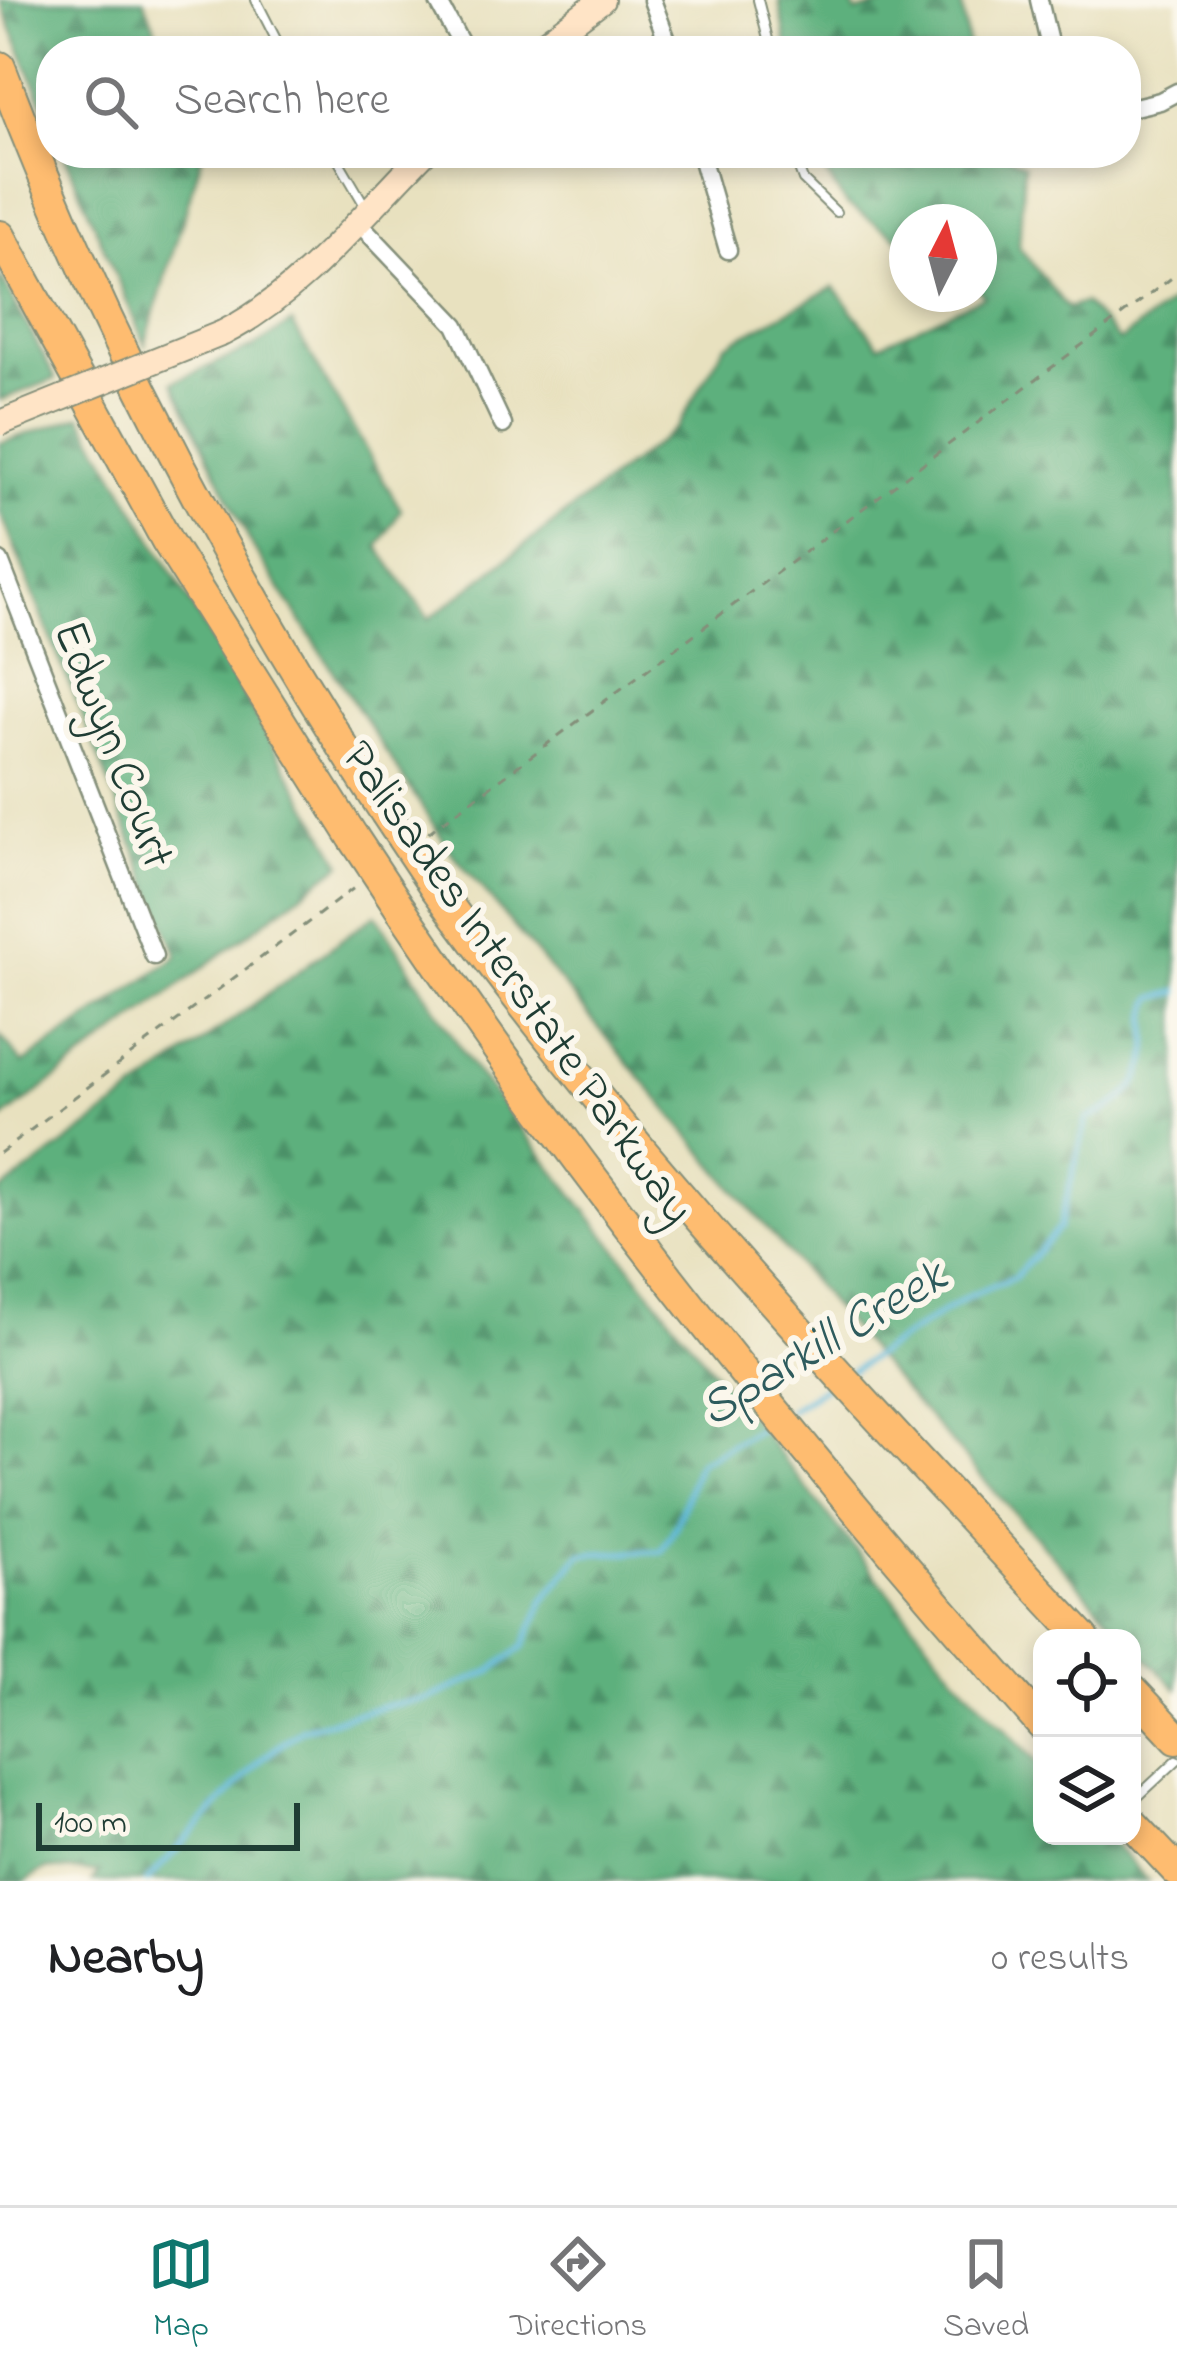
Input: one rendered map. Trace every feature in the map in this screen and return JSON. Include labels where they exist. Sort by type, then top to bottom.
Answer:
[{"type":"highway","name":"Palisades Interstate Parkway","points":[[0,67],[36,155]]},
{"type":"highway","name":"Palisades Interstate Parkway","points":[[42,168],[182,469],[275,636],[435,887],[562,1057],[685,1206],[1076,1629]]},
{"type":"highway","name":"Palisades Interstate Parkway","points":[[0,236],[157,522],[402,911],[527,1089],[683,1295],[872,1530],[1033,1714]]},
{"type":"highway","points":[[1141,1700],[1177,1738]]},
{"type":"highway","points":[[1141,1833],[1177,1871]]},
{"type":"main road","points":[[553,36],[602,0]]},
{"type":"main road","points":[[0,423],[223,333],[274,301],[409,168]]},
{"type":"street","points":[[437,0],[457,36]]},
{"type":"street","points":[[652,0],[665,36]]},
{"type":"street","points":[[1040,0],[1048,36]]},
{"type":"street","points":[[1141,105],[1177,92]]},
{"type":"street","points":[[704,168],[728,250]]},
{"type":"street","points":[[363,216],[456,325],[503,425]]},
{"type":"street","name":"Edwyn Court","points":[[0,561],[154,956]]},
{"type":"lane","points":[[256,0],[274,36]]},
{"type":"lane","points":[[758,0],[767,36]]},
{"type":"lane","points":[[0,79],[19,116]]},
{"type":"lane","points":[[341,168],[363,216]]},
{"type":"lane","points":[[798,168],[802,180],[836,212]]},
{"type":"lane","points":[[1141,1794],[1177,1760]]},
{"type":"path","points":[[417,842],[1177,274]]},
{"type":"path","points":[[0,1153],[360,884]]},
{"type":"green space","points":[[0,0],[144,0],[158,36],[36,36],[36,87]]},
{"type":"green space","points":[[779,0],[851,0],[856,13],[902,0],[961,0],[967,36],[785,36]]},
{"type":"green space","points":[[70,168],[198,168],[145,344]]},
{"type":"green space","points":[[822,168],[1024,168],[1019,247],[1067,308],[1084,303],[1119,341],[1177,298],[1177,1689],[1141,1652],[1141,1629],[1119,1629],[888,1372],[452,853],[252,546],[173,382],[251,348],[292,323],[401,510],[378,547],[429,619],[677,428],[725,345],[834,287],[879,345],[950,312],[997,312],[997,204],[889,204],[889,232],[846,204]]},
{"type":"green space","points":[[0,275],[56,379],[0,400]]},
{"type":"green space","points":[[81,416],[342,863],[0,1121],[0,1035],[23,1064],[178,956],[0,511],[0,443]]},
{"type":"green space","points":[[376,914],[473,1068],[954,1674],[1033,1758],[1033,1845],[1114,1845],[1148,1881],[93,1881],[100,1872],[47,1869],[24,1881],[0,1881],[0,1192]]},
{"type":"waterway","name":"Sparkill Creek","points":[[851,1371],[967,1297],[1015,1277],[1059,1228],[1087,1119],[1120,1101],[1136,1083],[1146,1060],[1151,1004],[1154,998],[1177,992]]},
{"type":"waterway","name":"Sparkill Creek","points":[[790,1410],[834,1381]]},
{"type":"waterway","name":"Sparkill Creek","points":[[147,1881],[263,1758],[302,1729],[383,1706],[428,1699],[491,1671],[524,1646],[544,1600],[581,1554],[662,1551],[698,1463],[769,1423]]}]
